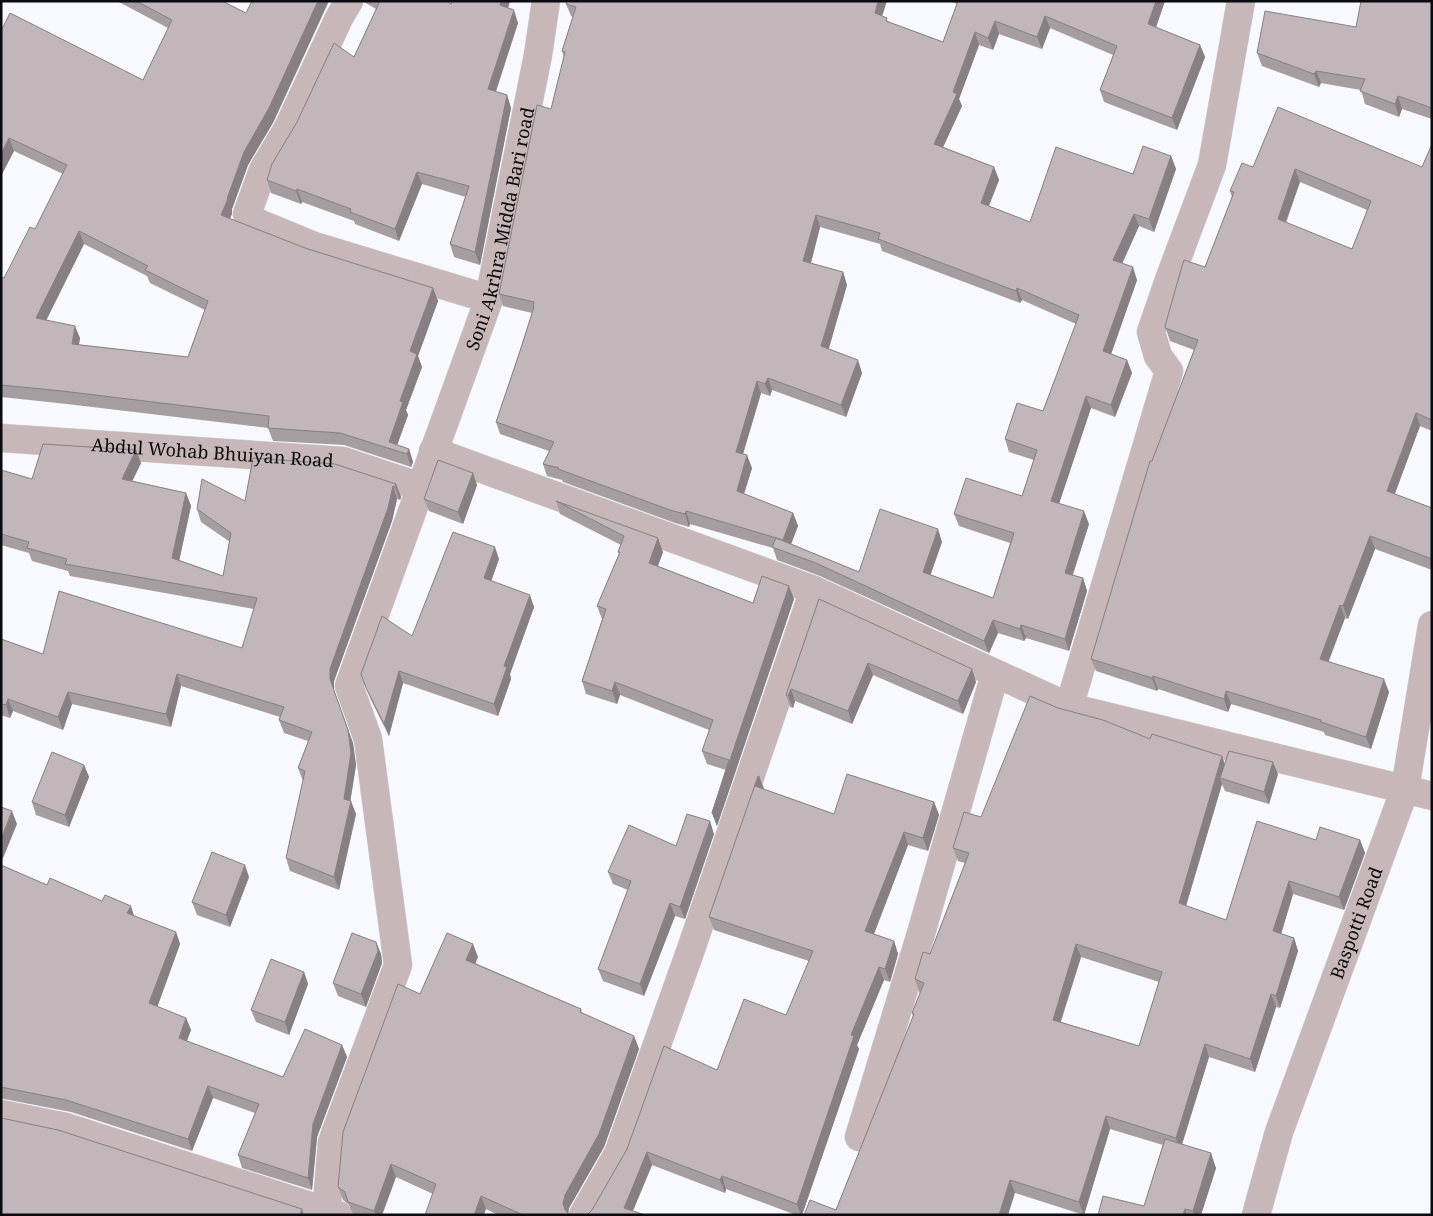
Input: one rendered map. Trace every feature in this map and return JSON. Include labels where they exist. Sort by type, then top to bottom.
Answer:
[{"type":"street","points":[[350,1],[339,18],[288,128],[263,170],[247,214],[258,223],[314,246],[489,299]]},
{"type":"street","name":"Soni Akrhra Midda Bari road","points":[[330,1213],[332,1142],[398,965],[368,739],[349,686],[489,299],[538,55],[546,1]]},
{"type":"street","points":[[1069,707],[1169,371],[1158,356],[1151,332],[1212,165],[1241,1]]},
{"type":"street","name":"Abdul Wohab Bhuiyan Road","points":[[1,438],[343,461],[421,487]]},
{"type":"street","points":[[433,451],[814,590],[1069,707],[1432,796]]},
{"type":"street","points":[[583,1215],[618,1154],[694,940],[814,590]]},
{"type":"street","name":"Baspotti Road","points":[[1256,1215],[1280,1132],[1405,789],[1432,625]]},
{"type":"street","points":[[859,1138],[922,930],[995,674]]},
{"type":"street","points":[[1,1114],[66,1127],[330,1213]]},
{"type":"building","points":[[136,1],[222,1],[246,13],[252,1],[318,1],[269,108],[244,152],[221,215],[305,248],[433,288],[410,351],[417,354],[400,401],[403,402],[389,442],[409,449],[407,454],[340,433],[268,428],[269,416],[1,385],[1,277],[4,278],[30,227],[35,229],[67,165],[9,138],[1,154],[1,31],[10,13],[143,80],[172,20]],"holes":[[[79,231],[148,266],[145,270],[208,301],[188,357],[72,344],[75,326],[36,318]]]},
{"type":"building","points":[[380,1],[447,1],[451,4],[452,1],[501,1],[500,5],[514,10],[488,89],[507,95],[475,252],[450,244],[469,186],[417,172],[395,229],[350,212],[351,209],[267,180],[272,164],[297,122],[334,43],[354,57]]},
{"type":"building","points":[[567,1],[878,1],[875,13],[887,18],[886,21],[943,42],[958,1],[1156,1],[1148,24],[1200,45],[1172,118],[1100,90],[1117,46],[1045,16],[1037,37],[995,21],[988,38],[975,32],[953,92],[957,94],[934,144],[994,167],[981,203],[1030,222],[1056,147],[1133,174],[1143,146],[1171,156],[1149,219],[1134,214],[1113,260],[1133,267],[1103,351],[1127,360],[1111,405],[1086,396],[1051,501],[1084,511],[1065,573],[1083,578],[1065,639],[1021,625],[1020,629],[993,620],[984,641],[816,563],[772,547],[776,538],[859,572],[880,509],[938,529],[923,572],[993,598],[1014,533],[954,514],[966,478],[1022,496],[1037,450],[1005,439],[1017,403],[1043,411],[1079,315],[1017,288],[1016,291],[878,239],[880,233],[816,215],[803,261],[843,272],[821,346],[858,360],[841,405],[768,378],[765,384],[757,381],[736,452],[747,455],[737,491],[793,513],[783,540],[686,511],[685,514],[670,510],[559,468],[543,464],[554,442],[496,422],[534,307],[534,302],[499,294],[537,105],[551,109],[565,52],[562,51],[576,7],[566,4]]},
{"type":"building","points":[[1361,1],[1432,1],[1432,108],[1398,96],[1395,104],[1360,91],[1365,79],[1316,71],[1314,74],[1257,53],[1265,11],[1356,27]]},
{"type":"building","points":[[1278,107],[1422,167],[1432,144],[1432,420],[1416,413],[1387,491],[1432,508],[1432,559],[1370,536],[1343,606],[1340,605],[1320,659],[1384,679],[1366,737],[1321,722],[1321,720],[1226,691],[1224,699],[1153,676],[1152,678],[1091,659],[1150,461],[1152,461],[1198,340],[1165,328],[1182,266],[1184,260],[1205,267],[1234,192],[1230,191],[1242,163],[1253,167]],"holes":[[[1295,169],[1371,201],[1352,249],[1278,219]]]},
{"type":"building","points":[[43,444],[136,450],[122,479],[186,493],[172,558],[223,576],[231,533],[197,509],[202,479],[245,501],[253,458],[335,464],[396,484],[395,487],[393,486],[388,508],[330,669],[330,679],[348,730],[351,753],[344,799],[351,801],[334,877],[286,858],[305,771],[298,768],[312,732],[279,720],[284,707],[177,674],[166,714],[68,692],[58,717],[8,699],[6,705],[1,704],[1,639],[43,654],[59,591],[242,648],[257,598],[65,564],[67,559],[27,548],[29,542],[1,534],[1,470],[32,479]]},
{"type":"building","points":[[438,460],[473,473],[458,512],[424,499]]},
{"type":"building","points":[[556,501],[658,538],[649,563],[753,603],[762,576],[789,586],[712,813],[729,760],[702,751],[713,720],[615,682],[612,691],[582,681],[606,609],[597,606],[620,552],[618,552],[624,536]]},
{"type":"building","points":[[453,532],[495,547],[484,578],[530,595],[504,666],[507,667],[494,704],[399,671],[384,724],[361,674],[382,616],[412,636]]},
{"type":"building","points":[[819,599],[972,669],[958,701],[868,663],[848,711],[791,689],[788,696],[786,695]]},
{"type":"building","points":[[1030,696],[1058,708],[1103,720],[1150,739],[1152,734],[1222,756],[1179,903],[1226,920],[1257,821],[1316,840],[1320,827],[1360,840],[1339,897],[1289,881],[1273,931],[1294,938],[1276,996],[1271,994],[1250,1059],[1205,1044],[1176,1138],[1106,1116],[1079,1202],[1010,1180],[999,1215],[804,1215],[810,1200],[836,1210],[914,1014],[912,1013],[924,983],[915,979],[923,952],[930,954],[969,853],[953,848],[964,812],[981,817]],"holes":[[[1076,944],[1162,972],[1139,1046],[1053,1020]]]},
{"type":"building","points":[[1229,751],[1273,762],[1264,792],[1220,778]]},
{"type":"building","points":[[52,752],[84,765],[65,815],[32,802]]},
{"type":"building","points":[[847,774],[934,802],[923,838],[904,832],[865,931],[894,941],[885,969],[879,967],[851,1035],[854,1036],[797,1204],[722,1176],[720,1180],[647,1152],[624,1208],[645,1215],[587,1215],[592,1210],[627,1149],[664,1046],[717,1070],[744,999],[786,1015],[813,951],[709,917],[758,776],[755,786],[834,814]]},
{"type":"building","points":[[1,807],[12,811],[1,839]]},
{"type":"building","points":[[687,814],[710,821],[680,907],[670,903],[640,984],[598,969],[631,881],[608,872],[629,825],[676,846]]},
{"type":"building","points":[[212,852],[245,865],[226,915],[192,902]]},
{"type":"building","points":[[1,865],[47,885],[50,878],[102,901],[105,895],[131,906],[127,913],[176,932],[149,1003],[186,1018],[179,1038],[283,1077],[305,1029],[342,1045],[313,1124],[308,1178],[238,1155],[259,1104],[208,1086],[188,1139],[66,1100],[1,1087]]},
{"type":"building","points":[[352,933],[376,942],[378,951],[361,994],[333,983]]},
{"type":"building","points":[[447,933],[473,944],[466,960],[581,1009],[580,1012],[634,1036],[599,1134],[565,1195],[563,1203],[565,1210],[570,1215],[523,1215],[481,1196],[474,1215],[425,1215],[436,1184],[391,1164],[374,1211],[348,1202],[345,1192],[338,1187],[343,1132],[398,984],[420,994]]},
{"type":"building","points":[[271,959],[304,972],[285,1022],[251,1010]]},
{"type":"building","points":[[1,1118],[58,1130],[302,1209],[300,1215],[1,1215]]},
{"type":"building","points":[[1165,1139],[1211,1153],[1193,1211],[1185,1209],[1183,1215],[1098,1215],[1103,1196],[1144,1206]]}]
